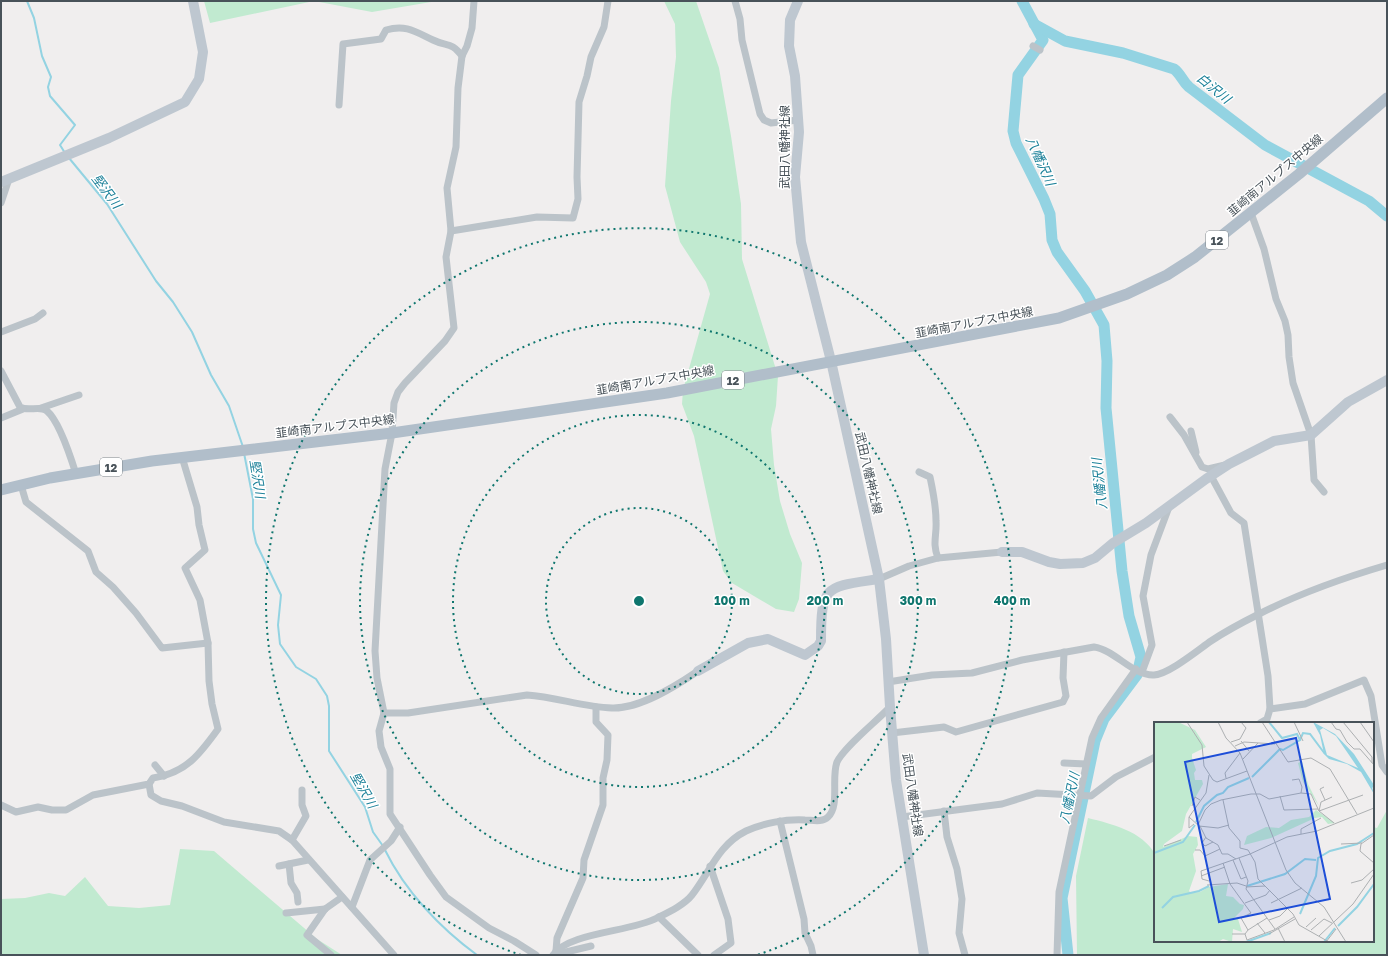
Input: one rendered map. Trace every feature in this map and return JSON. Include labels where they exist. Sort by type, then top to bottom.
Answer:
[{"type":"main road","name":"韮崎南アルプス中央線","points":[[1,490],[76,474],[182,458],[392,433],[667,393],[831,361],[1027,326],[1073,314],[1127,294],[1167,275],[1195,257],[1299,174],[1387,98]]},
{"type":"street","points":[[1,203],[5,181],[179,106],[190,95],[199,79],[203,52],[193,1]]},
{"type":"street","points":[[474,1],[472,28],[468,46],[462,56],[458,95],[456,147],[447,188],[451,231],[446,257],[454,328],[445,341],[398,392],[394,403],[392,433],[384,469],[375,651],[377,678],[384,713],[379,731],[381,747],[390,769],[390,814],[400,827],[430,875],[446,897],[489,928],[536,955]]},
{"type":"street","points":[[451,231],[537,217],[573,218],[578,199],[577,177],[579,102],[591,57],[604,27],[608,1]]},
{"type":"street","points":[[735,1],[740,19],[742,40],[760,114],[764,120],[771,123],[798,120]]},
{"type":"street","name":"武田八幡神社線","points":[[798,1],[790,20],[789,46],[795,76],[799,132],[795,177],[801,242],[831,361],[879,579],[886,639],[892,733],[902,817],[924,955]]},
{"type":"street","points":[[339,105],[343,44],[381,39],[386,30],[392,28],[410,29],[433,40],[455,47],[462,56]]},
{"type":"street","points":[[1033,46],[1040,50]]},
{"type":"street","points":[[1251,213],[1264,249],[1276,298],[1285,321],[1288,335],[1288,357],[1293,383],[1311,435],[1314,480],[1324,492]]},
{"type":"street","points":[[1,332],[35,318],[43,313]]},
{"type":"street","points":[[1,371],[20,407],[23,409]]},
{"type":"street","points":[[384,713],[408,713],[527,695],[541,696],[596,707],[624,708],[671,689],[698,671],[748,643],[768,639],[805,655],[818,646],[821,640],[823,603],[827,593],[837,587],[879,579],[909,566],[938,558],[1002,552],[1022,552],[1049,562],[1074,564],[1095,558],[1113,543],[1169,507],[1210,476],[1229,464],[1274,441],[1311,435],[1348,402],[1387,380]]},
{"type":"street","points":[[1,418],[23,409],[41,408],[79,395]]},
{"type":"street","points":[[41,408],[47,411],[62,433],[76,474]]},
{"type":"street","points":[[1170,417],[1184,435],[1202,467],[1208,469],[1229,464]]},
{"type":"street","points":[[1191,431],[1197,459]]},
{"type":"street","points":[[182,458],[195,499],[205,550],[185,568],[200,600],[208,643],[209,681],[218,729],[198,756],[182,768],[164,776],[153,778],[149,784],[151,795],[161,801],[182,806],[224,822],[279,831],[292,840],[308,860],[394,955]]},
{"type":"street","points":[[919,472],[930,477],[932,484],[936,521],[934,547],[938,558]]},
{"type":"street","points":[[1210,476],[1231,513],[1244,523],[1268,676],[1270,709],[1267,719],[1262,722]]},
{"type":"street","points":[[21,485],[26,502],[88,551],[96,572],[136,613],[162,648],[208,643]]},
{"type":"street","points":[[1057,955],[1059,892],[1092,738],[1101,718],[1139,671],[1152,645],[1143,596],[1151,555],[1169,507]]},
{"type":"street","points":[[888,682],[932,675],[972,673],[1022,660],[1094,647],[1103,648],[1139,671],[1156,675],[1212,640],[1258,614],[1323,586],[1387,565]]},
{"type":"street","points":[[892,733],[944,727],[956,732],[1063,702],[1066,696],[1062,678],[1064,652]]},
{"type":"street","points":[[1270,709],[1304,704],[1364,680],[1371,696],[1382,766],[1387,772]]},
{"type":"street","points":[[554,953],[557,938],[583,878],[584,860],[604,805],[603,778],[607,760],[608,735],[596,722],[596,707]]},
{"type":"street","points":[[554,953],[585,937],[619,931],[659,917],[685,901],[692,895],[723,848],[747,830],[780,821],[797,819],[821,821],[828,818],[834,808],[834,778],[838,761],[847,749],[890,707]]},
{"type":"street","points":[[902,817],[1002,804],[1037,793],[1080,795],[1088,797],[1116,777],[1154,758]]},
{"type":"street","points":[[1064,763],[1086,764]]},
{"type":"street","points":[[155,765],[164,776]]},
{"type":"street","points":[[1,805],[16,812],[38,807],[52,810],[66,810],[93,795],[149,784]]},
{"type":"street","points":[[292,840],[306,816],[302,805],[302,790]]},
{"type":"street","points":[[944,812],[947,838],[957,870],[962,900],[959,933],[965,955]]},
{"type":"street","points":[[780,821],[802,909],[805,933],[813,955]]},
{"type":"street","points":[[352,907],[370,860],[391,841],[400,827]]},
{"type":"street","points":[[279,866],[308,860]]},
{"type":"street","points":[[289,864],[291,883],[297,893],[298,902]]},
{"type":"street","points":[[710,866],[728,919],[731,943],[714,955]]},
{"type":"street","points":[[281,874],[289,872]]},
{"type":"street","points":[[331,955],[307,935],[325,909],[342,897]]},
{"type":"street","points":[[286,913],[310,912],[325,909]]},
{"type":"street","points":[[659,917],[663,923],[698,955]]},
{"type":"street","points":[[554,953],[566,952],[591,946]]},
{"type":"green space","points":[[204,1],[314,1],[210,23]]},
{"type":"green space","points":[[314,1],[437,1],[372,12]]},
{"type":"green space","points":[[664,1],[696,1],[719,68],[741,204],[742,259],[778,376],[776,406],[771,429],[774,465],[780,501],[790,534],[802,563],[799,599],[794,612],[776,609],[732,583],[723,571],[694,436],[682,404],[683,390],[710,294],[706,282],[680,242],[665,186],[671,101],[676,57],[675,24]]},
{"type":"green space","points":[[1387,810],[1387,955],[1077,955],[1076,876],[1088,818],[1116,826],[1134,834],[1149,846],[1154,853],[1154,942],[1374,942],[1374,827],[1377,828]]},
{"type":"green space","points":[[180,849],[214,851],[317,939],[342,955],[1,955],[1,899],[25,898],[49,893],[65,896],[85,877],[108,906],[139,908],[170,905]]},
{"type":"waterway","name":"堅沢川","points":[[27,1],[34,18],[42,56],[51,77],[48,87],[50,96],[75,125],[60,145],[65,153]]},
{"type":"waterway","name":"八幡沢川","points":[[1022,1],[1043,40],[1018,75],[1013,131],[1016,143],[1050,214],[1052,240],[1057,252],[1085,291],[1104,325],[1107,361],[1106,408],[1122,571],[1129,616],[1141,657],[1137,675],[1104,719],[1095,741],[1062,898],[1068,955]]},
{"type":"waterway","name":"白沢川","points":[[1034,24],[1065,41],[1123,53],[1174,69],[1189,87],[1265,145],[1369,201],[1387,216]]},
{"type":"waterway","name":"堅沢川","points":[[69,158],[107,204],[156,281],[173,302],[192,332],[211,375],[229,406],[243,447]]},
{"type":"waterway","name":"堅沢川","points":[[244,453],[253,499],[253,529],[256,543],[281,595],[278,625],[280,644],[296,667],[316,679],[327,696],[329,706],[329,751],[365,807],[373,832],[383,846]]},
{"type":"waterway","name":"堅沢川","points":[[385,850],[403,880],[425,908],[450,933],[477,955]]}]
